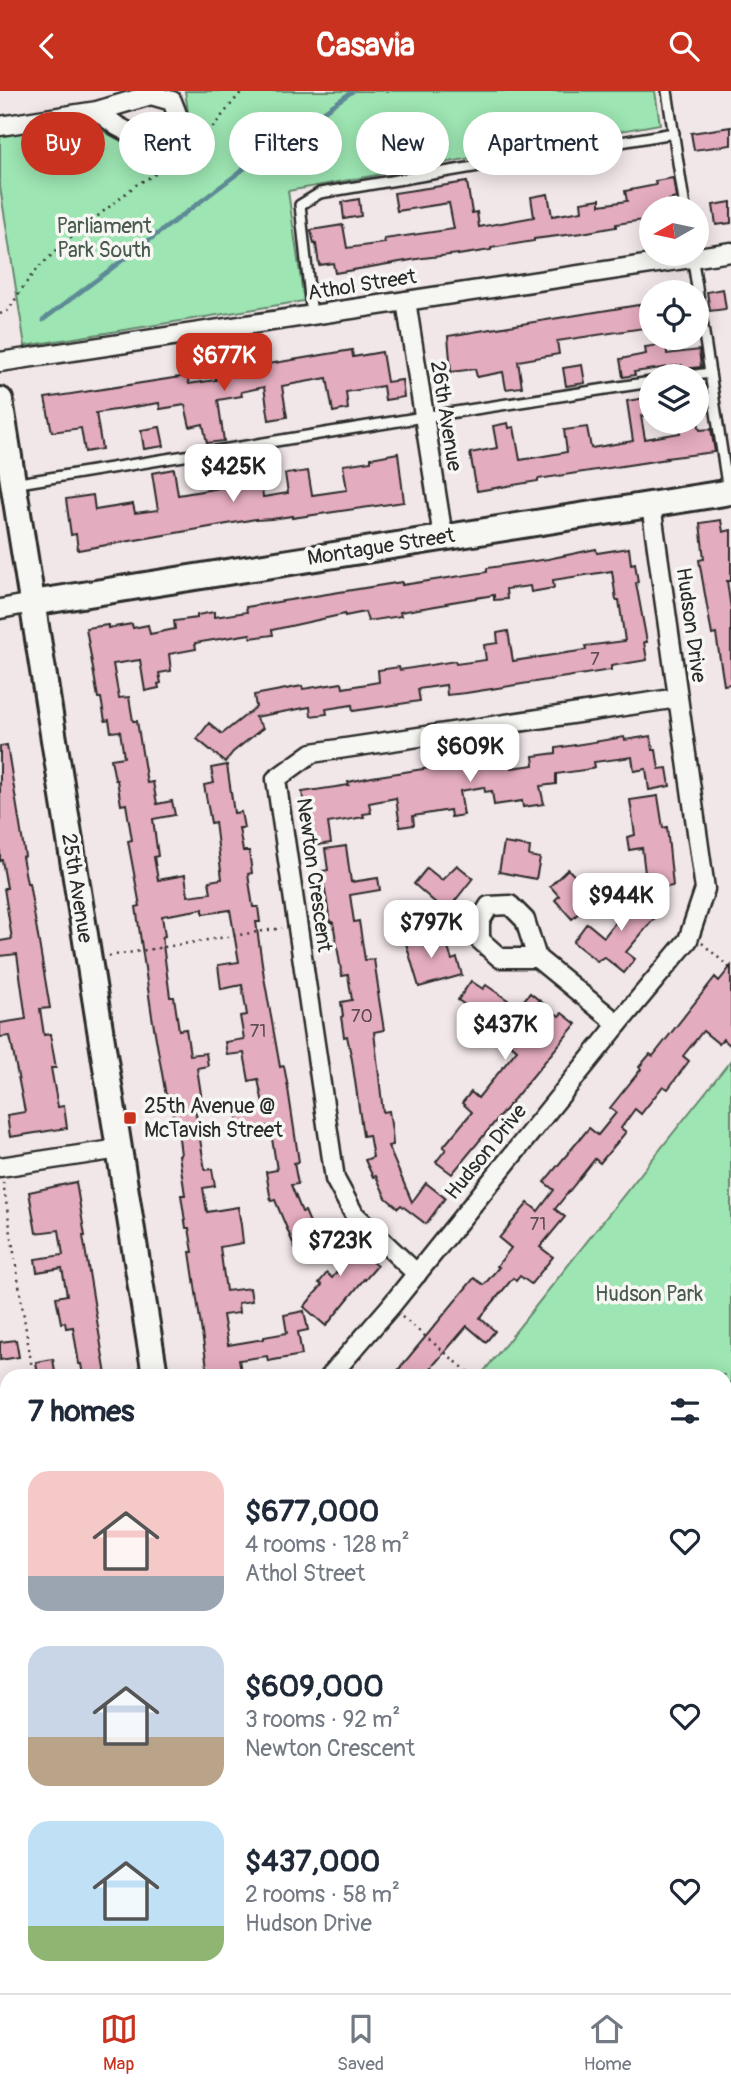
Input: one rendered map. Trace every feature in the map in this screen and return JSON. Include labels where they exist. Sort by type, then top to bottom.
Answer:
[{"type":"street","points":[[0,126],[97,111]]},
{"type":"street","name":"Athol Street","points":[[709,254],[731,251]]},
{"type":"street","name":"Athol Street","points":[[0,362],[639,264]]},
{"type":"street","name":"26th Avenue","points":[[406,301],[443,537]]},
{"type":"street","name":"25th Avenue","points":[[0,400],[154,1369]]},
{"type":"street","name":"Montague Street","points":[[32,604],[729,492]]},
{"type":"street","name":"Hudson Drive","points":[[336,1369],[417,1274],[691,933],[705,889],[651,505]]},
{"type":"street","points":[[0,609],[32,604]]},
{"type":"street","name":"Newton Crescent","points":[[417,1274],[354,1214],[335,1179],[276,779],[312,753],[678,698]]},
{"type":"street","points":[[537,958],[618,1024]]},
{"type":"street","points":[[0,1167],[119,1149]]},
{"type":"lane","points":[[667,91],[683,196]]},
{"type":"lane","points":[[312,316],[300,205],[320,193],[674,133]]},
{"type":"lane","points":[[694,266],[729,492]]},
{"type":"lane","points":[[13,485],[639,384]]},
{"type":"path","points":[[0,314],[9,310],[34,272],[61,246],[136,185],[191,154],[242,91]]},
{"type":"path","points":[[89,959],[298,926]]},
{"type":"path","points":[[691,933],[731,969]]},
{"type":"path","points":[[0,1167],[32,1369]]},
{"type":"path","points":[[390,1307],[465,1369]]},
{"type":"green space","name":"Parliament Park South","points":[[185,91],[655,91],[660,124],[623,131],[623,112],[463,112],[463,159],[449,162],[449,112],[356,112],[356,175],[377,175],[288,191],[304,301],[25,346],[0,187],[0,136],[21,133],[21,175],[105,175],[105,132],[119,140],[119,175],[215,175],[215,112],[188,112]]},
{"type":"green space","name":"Hudson Park","points":[[731,1060],[731,1369],[486,1369]]},
{"type":"building","points":[[731,127],[731,145],[694,150],[691,133]]},
{"type":"building","points":[[673,178],[676,196],[639,196],[639,221],[582,233],[534,239],[491,250],[335,273],[333,263],[319,265],[311,230],[343,225],[347,248],[385,243],[384,239],[454,229],[449,203],[397,211],[394,193],[467,182],[472,213],[477,212],[479,227],[534,217],[531,197],[548,194],[552,216],[582,211],[581,202],[600,199],[600,205],[627,201],[625,191],[656,185],[655,181]]},
{"type":"building","points":[[359,199],[361,216],[344,219],[342,202]]},
{"type":"building","points":[[731,202],[731,223],[716,225],[713,205]]},
{"type":"building","points":[[723,289],[726,309],[710,311],[709,292]]},
{"type":"building","points":[[639,305],[639,329],[557,341],[559,354],[518,361],[522,387],[506,389],[503,372],[477,377],[475,369],[451,372],[448,336]]},
{"type":"building","points":[[352,350],[353,357],[382,352],[387,382],[402,380],[404,397],[385,400],[383,386],[346,392],[348,409],[333,412],[327,378],[282,386],[287,417],[269,420],[264,387],[241,392],[242,396],[218,400],[224,441],[207,443],[203,424],[190,427],[185,405],[160,409],[159,403],[96,413],[102,449],[85,452],[81,428],[52,432],[45,398],[187,376],[189,384],[216,380],[215,373]]},
{"type":"building","points":[[645,350],[667,350],[667,354],[699,350],[701,364],[639,364],[639,371],[634,372],[635,375],[623,377],[620,359],[646,354]]},
{"type":"building","points":[[582,365],[585,383],[566,386],[563,368]]},
{"type":"building","points":[[639,399],[639,434],[644,434],[645,439],[674,434],[709,434],[711,429],[715,452],[477,491],[470,453],[497,448],[493,426],[508,423],[509,428],[514,427],[520,460],[567,452],[564,430],[587,427],[591,448],[633,441],[627,401]]},
{"type":"building","points":[[160,427],[164,446],[144,449],[141,430]]},
{"type":"building","points":[[398,453],[404,502],[292,518],[256,519],[78,550],[76,534],[71,535],[66,499],[93,495],[95,510],[133,504],[135,513],[158,510],[152,473],[174,469],[178,495],[243,484],[241,467],[254,464],[258,489],[262,489],[263,497],[288,493],[285,474],[308,471],[312,495],[347,490],[343,465]]},
{"type":"building","points":[[721,520],[723,532],[731,530],[731,581],[727,581],[731,609],[731,684],[724,685],[716,634],[712,635],[699,560],[704,559],[700,523]]},
{"type":"building","points":[[629,548],[631,564],[635,563],[647,642],[644,642],[647,660],[611,666],[611,670],[466,693],[447,695],[446,685],[418,689],[420,701],[353,711],[352,705],[326,709],[327,714],[311,716],[310,707],[255,717],[263,728],[233,752],[225,762],[197,739],[209,723],[222,734],[256,707],[254,695],[302,686],[303,689],[342,683],[343,688],[379,682],[378,670],[486,660],[484,645],[498,643],[497,633],[508,631],[513,661],[586,650],[585,646],[625,641],[612,571],[553,580],[554,588],[531,592],[530,586],[506,589],[507,599],[494,600],[494,595],[400,612],[401,616],[368,621],[365,612],[345,614],[272,630],[273,635],[251,638],[250,634],[195,643],[196,649],[169,654],[171,671],[159,673],[159,688],[145,691],[140,660],[113,664],[119,698],[129,697],[133,721],[137,721],[147,783],[153,782],[157,804],[172,801],[175,815],[153,819],[158,856],[154,857],[158,880],[185,875],[188,896],[211,893],[209,881],[222,879],[215,822],[211,823],[204,785],[214,783],[211,768],[227,765],[234,813],[241,812],[244,828],[239,828],[243,851],[249,851],[252,873],[248,874],[253,907],[258,907],[260,922],[256,922],[264,977],[280,1067],[284,1066],[287,1082],[299,1162],[294,1163],[298,1184],[291,1185],[319,1243],[297,1253],[275,1200],[271,1201],[266,1172],[277,1170],[270,1126],[239,1132],[236,1114],[264,1109],[258,1079],[249,1081],[244,1053],[227,1055],[225,1042],[244,1039],[240,1016],[247,1015],[242,985],[221,989],[218,965],[239,962],[230,910],[203,914],[203,909],[162,916],[170,997],[174,997],[179,1030],[186,1029],[190,1055],[206,1053],[208,1066],[197,1068],[203,1107],[195,1108],[205,1170],[212,1169],[215,1186],[203,1188],[207,1212],[238,1207],[241,1225],[243,1243],[220,1247],[226,1291],[250,1288],[252,1301],[238,1303],[239,1313],[223,1315],[228,1345],[287,1333],[284,1315],[304,1311],[308,1330],[298,1332],[302,1355],[268,1361],[267,1356],[239,1360],[241,1369],[207,1369],[190,1252],[193,1252],[181,1195],[185,1195],[178,1130],[175,1131],[170,1095],[166,1096],[152,1016],[136,907],[140,906],[128,841],[132,840],[126,804],[121,805],[111,759],[124,757],[120,731],[111,732],[109,720],[105,721],[101,698],[98,698],[86,628],[132,624],[133,628],[148,625],[150,634],[175,629],[174,621],[197,618],[197,615],[214,612],[214,617],[247,612],[246,607],[402,582],[402,585],[487,572],[487,568],[596,549],[597,553]]},
{"type":"building","points":[[651,736],[659,769],[667,768],[670,786],[649,790],[646,769],[634,771],[632,757],[594,762],[595,767],[591,769],[556,774],[556,784],[540,786],[544,804],[523,807],[522,801],[494,805],[492,791],[485,792],[484,787],[460,791],[464,815],[451,817],[450,810],[413,816],[414,825],[400,827],[396,798],[369,803],[371,813],[363,814],[364,817],[328,823],[331,843],[311,846],[302,792],[349,785],[348,782],[372,777],[468,762],[478,762],[478,765],[496,762],[497,767],[511,765],[511,768],[534,765],[533,756],[556,753],[556,748],[624,737],[625,740]]},
{"type":"building","points":[[7,745],[25,856],[22,857],[29,883],[50,1008],[40,1009],[44,1035],[50,1034],[56,1068],[51,1068],[58,1107],[64,1106],[67,1128],[10,1137],[7,1115],[25,1112],[10,1036],[0,1037],[0,1023],[26,1019],[17,954],[0,956],[0,941],[12,939],[4,888],[7,888],[2,860],[0,861],[0,746]]},
{"type":"building","points":[[658,796],[663,828],[667,827],[673,886],[647,890],[642,848],[629,850],[627,837],[635,835],[630,800]]},
{"type":"building","points":[[504,843],[530,847],[529,856],[540,858],[536,879],[499,872]]},
{"type":"building","points":[[346,846],[351,882],[378,878],[380,890],[350,895],[354,922],[359,921],[365,960],[374,959],[384,1030],[374,1032],[383,1112],[389,1111],[392,1131],[393,1145],[388,1146],[412,1202],[426,1183],[445,1198],[426,1224],[401,1205],[398,1208],[386,1198],[365,1160],[373,1157],[369,1135],[363,1136],[352,1060],[341,1017],[341,1002],[352,1000],[348,975],[342,976],[322,871],[328,870],[325,849]]},
{"type":"building","points":[[457,865],[473,878],[446,912],[414,884],[427,868],[442,880]]},
{"type":"building","points":[[568,869],[593,900],[572,919],[555,900],[559,896],[550,886]]},
{"type":"building","points":[[641,889],[664,907],[626,952],[635,959],[624,973],[604,957],[597,961],[573,942],[587,923],[604,937]]},
{"type":"building","points":[[416,933],[431,940],[444,936],[452,960],[457,958],[462,975],[419,987],[404,937]]},
{"type":"building","points":[[731,966],[731,1046],[723,1039],[719,1044],[703,1031],[683,1056],[689,1061],[668,1089],[663,1086],[641,1114],[635,1109],[621,1128],[626,1132],[600,1163],[595,1159],[555,1209],[565,1217],[540,1247],[553,1257],[531,1284],[520,1276],[516,1281],[513,1278],[480,1318],[495,1331],[486,1342],[467,1326],[430,1369],[399,1369],[474,1278],[484,1285],[499,1267],[497,1266],[511,1248],[499,1238],[528,1203],[538,1211],[554,1190],[544,1182],[589,1128],[598,1135],[616,1113],[610,1108],[641,1069],[639,1067],[650,1054],[653,1056],[715,977],[719,981]]},
{"type":"building","points":[[471,981],[483,989],[486,985],[518,1007],[530,993],[559,1016],[562,1013],[576,1024],[452,1174],[436,1162],[446,1149],[443,1147],[472,1112],[462,1103],[471,1092],[478,1098],[517,1050],[499,1035],[502,1031],[458,1000]]},
{"type":"building","points":[[76,1182],[105,1369],[82,1369],[73,1327],[66,1328],[65,1322],[61,1323],[56,1297],[67,1295],[62,1268],[37,1272],[35,1259],[63,1255],[59,1230],[36,1233],[29,1192]]},
{"type":"building","points":[[338,1224],[354,1237],[349,1243],[377,1266],[326,1326],[304,1307],[322,1285],[319,1283],[327,1273],[332,1278],[348,1258],[325,1240]]},
{"type":"building","points":[[16,1340],[19,1357],[0,1360],[0,1342]]},
{"type":"building","points":[[53,1359],[55,1369],[37,1369],[36,1362]]},
{"type":"waterway","points":[[43,320],[277,144],[353,91]]},
{"type":"place","name":"25th Avenue @ McTavish Street","points":[[130,1118]]}]
